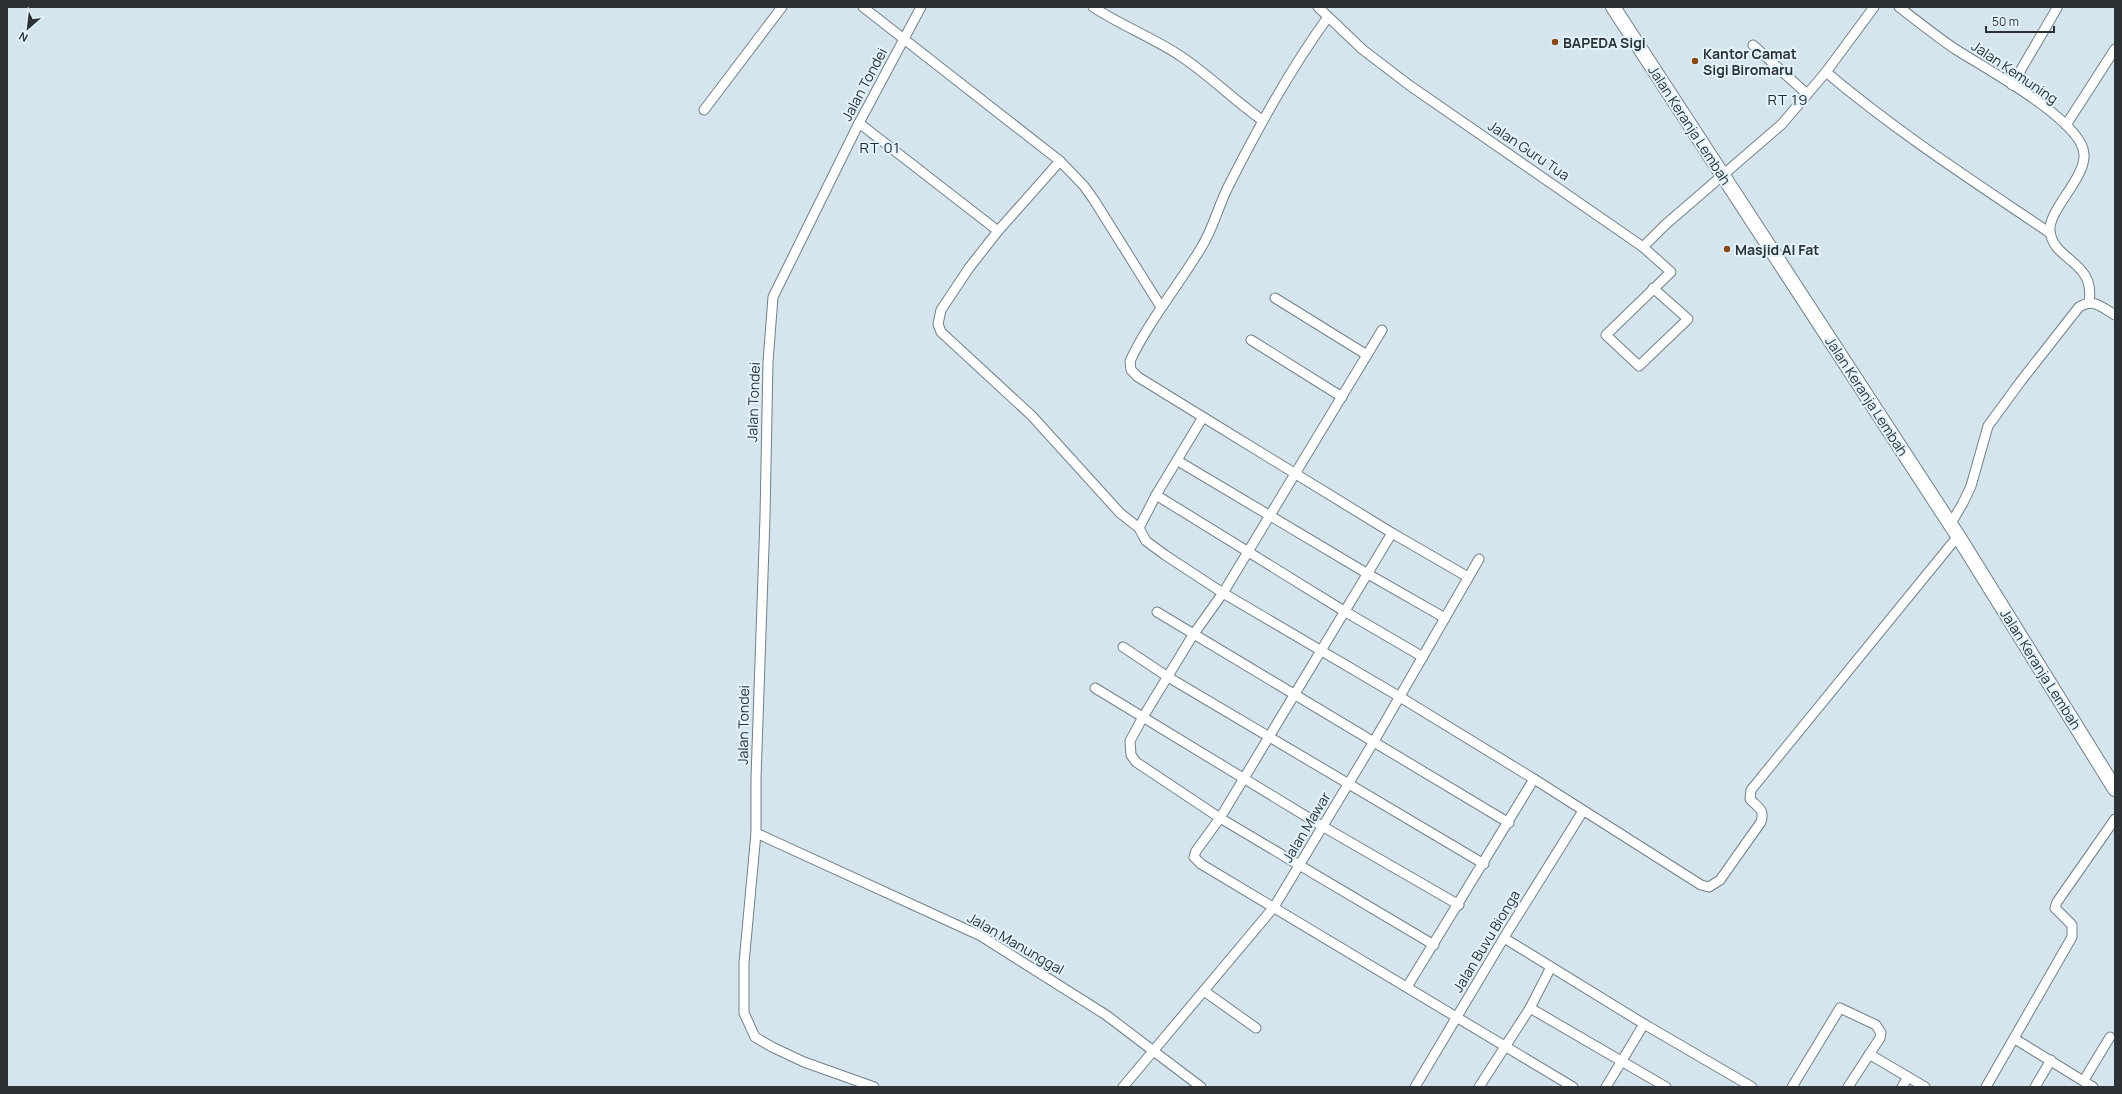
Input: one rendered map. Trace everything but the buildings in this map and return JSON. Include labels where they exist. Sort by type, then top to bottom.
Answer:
[{"type":"main road","name":"Jalan Keranja Lembah","points":[[1613,7],[1954,531],[2115,789]]},
{"type":"street","points":[[704,110],[782,7]]},
{"type":"street","points":[[863,7],[1060,161],[1084,186],[1094,200],[1161,307]]},
{"type":"street","name":"Jalan Tondei","points":[[874,1087],[804,1062],[755,1037],[744,1013],[744,963],[756,833],[756,778],[765,517],[766,410],[772,302],[859,123],[921,7]]},
{"type":"street","points":[[1094,7],[1186,60],[1207,74],[1240,105],[1262,120]]},
{"type":"street","name":"Jalan Guru Tua","points":[[1318,7],[1362,49],[1409,85],[1643,247],[1671,272],[1653,288]]},
{"type":"street","points":[[1643,247],[1665,224],[1722,174],[1767,139],[1782,124],[1826,72],[1874,7]]},
{"type":"street","name":"Jalan Kemuning","points":[[1899,7],[1953,48],[2034,98],[2066,125],[2082,146],[2084,159],[2074,182],[2051,222],[2050,233]]},
{"type":"street","points":[[2012,85],[2057,8]]},
{"type":"street","points":[[1328,17],[1307,46],[1262,120],[1227,189],[1201,248],[1161,307],[1130,361],[1131,370],[1147,383],[1392,533],[1468,577]]},
{"type":"street","points":[[1753,45],[1807,94]]},
{"type":"street","points":[[2066,125],[2115,49]]},
{"type":"street","points":[[1826,72],[1866,106],[1918,145],[2050,233],[2058,248],[2087,277],[2090,290],[2089,302]]},
{"type":"street","points":[[859,123],[998,231]]},
{"type":"street","points":[[1060,161],[998,231],[969,268],[941,310],[938,324],[941,332],[1032,416],[1120,513],[1139,528],[1146,541],[1154,547],[1223,593],[1400,697],[1701,885],[1708,887],[1720,880],[1761,822],[1764,814],[1762,809],[1750,799],[1751,790],[1954,531],[1971,486],[1988,426],[2003,403],[2071,316],[2079,307],[2089,302]]},
{"type":"street","points":[[1653,288],[1688,319],[1639,366],[1606,334],[1653,288]]},
{"type":"street","points":[[1275,298],[1367,355]]},
{"type":"street","points":[[2089,302],[2115,315]]},
{"type":"street","points":[[1382,330],[1223,593],[1193,635],[1143,717],[1130,741],[1131,755],[1136,762],[1220,818],[1434,945]]},
{"type":"street","points":[[1251,340],[1342,397]]},
{"type":"street","points":[[1139,528],[1156,494],[1203,417]]},
{"type":"street","points":[[1178,460],[1368,574],[1445,618]]},
{"type":"street","points":[[1156,494],[1344,611],[1423,658]]},
{"type":"street","points":[[1392,533],[1243,777],[1220,818],[1196,851],[1194,857],[1201,864],[1458,1016],[1573,1087]]},
{"type":"street","name":"Jalan Mawar","points":[[1123,1087],[1274,907],[1373,743],[1479,559]]},
{"type":"street","points":[[1157,612],[1373,743],[1509,823]]},
{"type":"street","points":[[1124,647],[1168,677],[1484,864]]},
{"type":"street","points":[[1095,688],[1322,826],[1459,905]]},
{"type":"street","points":[[1407,986],[1459,905],[1534,780]]},
{"type":"street","name":"Jalan Buvu Bionga","points":[[1415,1087],[1504,938],[1583,811]]},
{"type":"street","points":[[1986,1087],[2015,1039],[2072,937],[2072,925],[2056,909],[2056,905],[2115,819]]},
{"type":"street","name":"Jalan Manunggal","points":[[756,833],[981,936],[1106,1015],[1200,1087]]},
{"type":"street","points":[[1504,938],[1644,1024],[1752,1087]]},
{"type":"street","points":[[1481,1086],[1505,1045],[1530,1008],[1551,967]]},
{"type":"street","points":[[1204,991],[1256,1028]]},
{"type":"street","points":[[1530,1008],[1666,1087]]},
{"type":"street","points":[[1792,1087],[1840,1008],[1866,1018],[1879,1028],[1880,1038],[1848,1087]]},
{"type":"street","points":[[1606,1087],[1644,1024]]},
{"type":"street","points":[[2084,1080],[2110,1037]]},
{"type":"street","points":[[2015,1039],[2084,1080],[2093,1087]]},
{"type":"street","points":[[1869,1054],[1924,1087]]},
{"type":"street","points":[[2035,1087],[2051,1060]]},
{"type":"street","points":[[1902,1087],[1908,1077]]},
{"type":"place","name":"BAPEDA Sigi","points":[[1555,42]]},
{"type":"place","name":"Kantor Camat Sigi Biromaru","points":[[1695,61]]},
{"type":"place","name":"Masjid Al Fat","points":[[1727,249]]},
{"type":"district","name":"RT 19","points":[[1788,99]]},
{"type":"district","name":"RT 01","points":[[880,147]]}]
